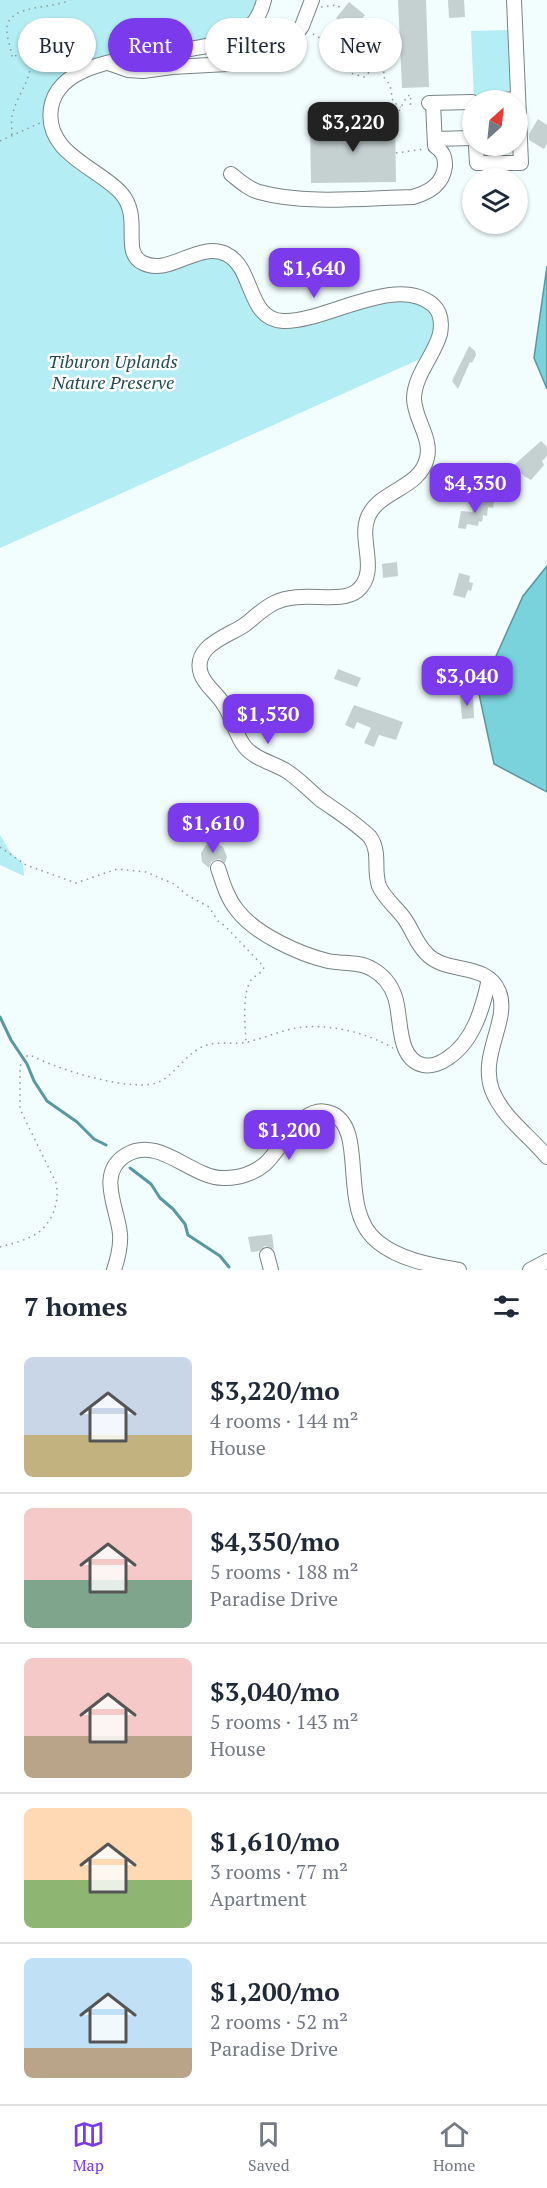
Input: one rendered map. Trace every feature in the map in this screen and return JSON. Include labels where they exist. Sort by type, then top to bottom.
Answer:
[{"type":"street","points":[[193,48],[230,40],[251,27],[258,17],[264,0]]},
{"type":"street","points":[[514,0],[518,90]]},
{"type":"street","points":[[306,18],[312,3]]},
{"type":"street","points":[[108,63],[84,72],[66,83],[52,101],[50,118],[56,137],[65,149],[77,161],[112,185],[128,202],[133,216],[132,248],[137,259],[146,264],[158,265],[206,251],[227,254],[242,270],[261,311],[269,318],[278,321],[310,316],[375,297],[390,295],[422,299],[435,307],[440,315],[439,336],[415,390],[415,407],[428,447],[425,463],[411,482],[382,500],[369,515],[365,535],[368,571],[363,583],[358,590],[347,596],[299,596],[273,603],[244,625],[210,645],[202,655],[200,668],[202,676],[226,707],[238,736],[248,750],[288,772],[370,837],[376,849],[378,884],[425,952],[440,963],[477,972],[489,978],[497,987],[501,1001],[500,1016],[489,1057],[491,1087],[503,1109],[547,1157]]},
{"type":"street","points":[[231,174],[244,185],[258,192],[314,200],[413,197],[426,194],[439,184],[444,175],[445,158],[435,142],[431,103],[462,102]]},
{"type":"street","points":[[435,142],[462,139]]},
{"type":"street","points":[[477,156],[477,163],[521,163],[521,156]]},
{"type":"street","points":[[218,868],[226,892],[236,909],[248,922],[309,956],[366,965],[386,980],[395,997],[408,1056],[417,1064],[428,1066],[444,1062],[457,1052],[469,1036],[481,1010],[489,978]]},
{"type":"street","points":[[114,1270],[119,1254],[120,1237],[110,1182],[113,1168],[123,1156],[140,1150],[151,1151],[171,1158],[204,1175],[218,1178],[239,1177],[263,1166],[301,1121],[313,1113],[321,1112],[336,1117],[347,1132],[351,1149],[356,1206],[359,1217],[368,1231],[380,1243],[396,1253],[418,1261],[459,1270]]},
{"type":"street","points":[[267,1255],[272,1270]]},
{"type":"street","points":[[530,1270],[547,1261]]},
{"type":"path","points":[[12,135],[11,119],[31,70],[32,58],[27,46],[13,58],[6,29],[9,21],[14,15],[31,8],[70,0]]},
{"type":"path","points":[[312,3],[318,7],[337,4],[343,10]]},
{"type":"path","points":[[351,72],[350,74],[364,77],[369,72]]},
{"type":"path","points":[[384,72],[383,76],[390,85],[393,102],[401,107]]},
{"type":"path","points":[[399,111],[407,96],[411,96],[410,104],[431,103]]},
{"type":"path","points":[[0,141],[31,127]]},
{"type":"path","points":[[396,153],[414,152],[435,142]]},
{"type":"path","points":[[0,847],[26,865],[76,883],[117,869],[146,872],[174,884],[187,896],[209,908],[218,921],[264,967],[263,971],[251,981],[249,987],[245,1020],[246,1042]]},
{"type":"path","points":[[0,1247],[36,1234],[46,1225],[55,1209],[59,1194],[56,1183],[20,1109],[20,1067],[24,1057],[30,1055],[83,1075],[140,1086],[159,1083],[195,1052],[209,1044],[246,1042],[298,1028],[332,1028],[363,1034],[408,1056]]},
{"type":"green space","name":"Tiburon Uplands Nature Preserve","points":[[0,0],[264,0],[254,18],[205,18],[205,41],[193,43],[193,18],[108,18],[108,66],[96,72],[58,91],[53,131],[124,196],[142,262],[222,252],[273,320],[403,295],[437,311],[431,354],[0,548]]},
{"type":"green space","points":[[508,30],[512,90],[474,90],[471,31]]},
{"type":"green space","points":[[0,835],[10,852],[23,864],[24,876],[0,865]]},
{"type":"shaded area","points":[[547,266],[547,389],[534,358]]},
{"type":"shaded area","points":[[547,566],[547,792],[494,764],[479,694],[523,596]]},
{"type":"building","points":[[398,0],[426,0],[429,87],[402,88],[402,18],[399,18]]},
{"type":"building","points":[[448,0],[464,0],[465,17],[449,18]]},
{"type":"building","points":[[349,2],[365,15],[363,18],[336,18]]},
{"type":"building","points":[[538,119],[547,125],[547,144],[544,149],[529,140],[529,134]]},
{"type":"building","points":[[395,122],[396,182],[311,183],[310,124]]},
{"type":"building","points":[[469,346],[476,355],[472,363],[470,362],[458,389],[452,381]]},
{"type":"building","points":[[541,441],[547,447],[547,456],[542,461],[544,465],[531,480],[514,465]]},
{"type":"building","points":[[480,499],[494,501],[493,508],[488,507],[487,516],[483,515],[482,522],[479,521],[478,526],[467,524],[466,529],[458,528],[461,511],[472,512],[475,505],[479,506]]},
{"type":"building","points":[[397,562],[398,576],[383,578],[382,564]]},
{"type":"building","points":[[459,573],[470,576],[469,582],[473,583],[471,591],[468,590],[465,598],[453,595]]},
{"type":"building","points":[[338,669],[361,678],[357,687],[334,679]]},
{"type":"building","points":[[473,695],[474,718],[462,719],[460,696]]},
{"type":"building","points":[[354,705],[403,722],[396,740],[379,735],[374,747],[364,743],[371,728],[357,722],[354,729],[345,725]]},
{"type":"building","points":[[215,843],[223,847],[227,857],[225,863],[220,859],[211,862],[209,868],[202,862],[201,853],[206,845]]},
{"type":"building","points":[[272,1234],[274,1249],[265,1246],[259,1251],[251,1252],[248,1237]]},
{"type":"waterway","points":[[0,1017],[47,1101],[77,1122],[94,1139],[106,1145]]},
{"type":"waterway","points":[[130,1168],[151,1184],[160,1198],[173,1209],[185,1224],[188,1235],[220,1256],[229,1267]]}]
